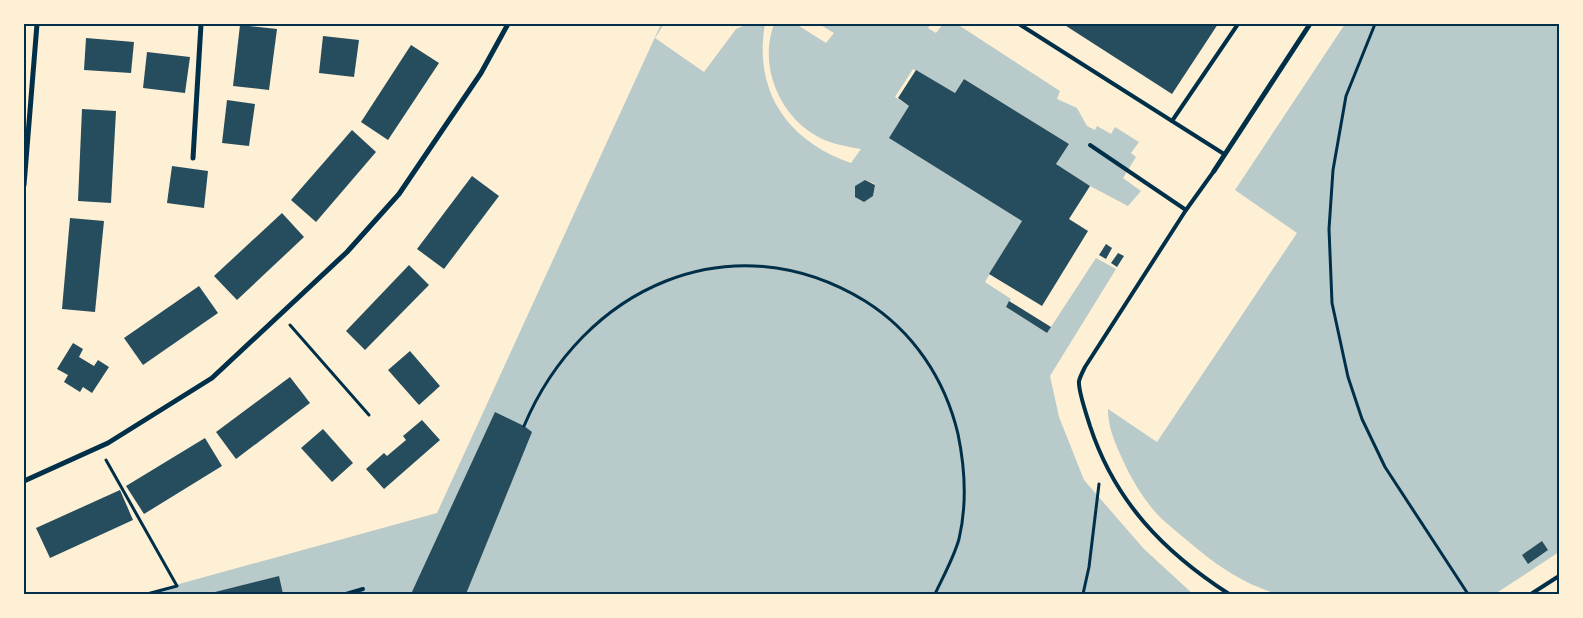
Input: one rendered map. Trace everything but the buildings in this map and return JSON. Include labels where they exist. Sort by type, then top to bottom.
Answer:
[{"type":"street","points":[[24,185],[37,24]]},
{"type":"street","points":[[193,158],[201,24]]},
{"type":"street","points":[[24,481],[108,442],[212,378],[347,252],[399,194],[481,73],[508,24]]},
{"type":"street","points":[[1214,171],[1310,24]]},
{"type":"lane","points":[[1019,24],[1224,154]]},
{"type":"lane","points":[[1172,121],[1238,24]]},
{"type":"lane","points":[[1090,145],[1186,210]]},
{"type":"lane","points":[[1214,171],[1186,210],[1085,367],[1079,382],[1085,412],[1096,446],[1133,510],[1156,536],[1198,574],[1229,594]]},
{"type":"lane","points":[[1532,594],[1559,576]]},
{"type":"lane","points":[[346,594],[363,589]]},
{"type":"path","points":[[1375,24],[1346,96],[1333,170],[1329,229],[1332,303],[1348,377],[1366,427],[1384,468],[1468,594]]},
{"type":"path","points":[[524,426],[547,380],[581,338],[600,320],[649,288],[676,277],[734,266],[783,269],[822,279],[849,291],[893,322],[926,359],[948,400],[961,450],[964,510],[959,540],[935,594]]},
{"type":"path","points":[[280,314],[369,415]]},
{"type":"path","points":[[98,446],[177,586],[147,594]]},
{"type":"path","points":[[1083,594],[1089,567],[1098,486],[1109,469]]},
{"type":"shaded area","points":[[661,24],[664,24],[655,38],[704,72],[736,29],[748,24],[765,24],[763,49],[765,71],[770,92],[780,111],[809,142],[829,154],[851,163],[861,149],[827,141],[811,133],[786,108],[772,76],[769,59],[770,41],[774,24],[796,24],[826,43],[834,33],[819,24],[931,24],[928,28],[936,33],[943,24],[957,24],[1060,91],[1057,99],[1077,108],[1087,126],[1095,130],[1097,126],[1111,134],[1115,127],[1139,142],[1131,153],[1136,157],[1123,178],[1141,191],[1128,206],[1090,186],[1056,164],[1069,144],[964,79],[955,93],[913,69],[895,97],[909,106],[1022,221],[985,282],[1011,299],[1006,307],[1047,333],[1096,258],[1116,269],[1050,376],[1059,417],[1084,480],[1144,549],[1193,594],[143,594],[437,513]],"holes":[[[865,180],[875,184],[873,196],[855,197],[855,186]]]},
{"type":"shaded area","points":[[1345,24],[1559,24],[1559,552],[1495,594],[1277,594],[1263,589],[1227,571],[1169,525],[1152,508],[1130,474],[1116,445],[1110,427],[1108,409],[1157,442],[1297,233],[1235,190]]}]
